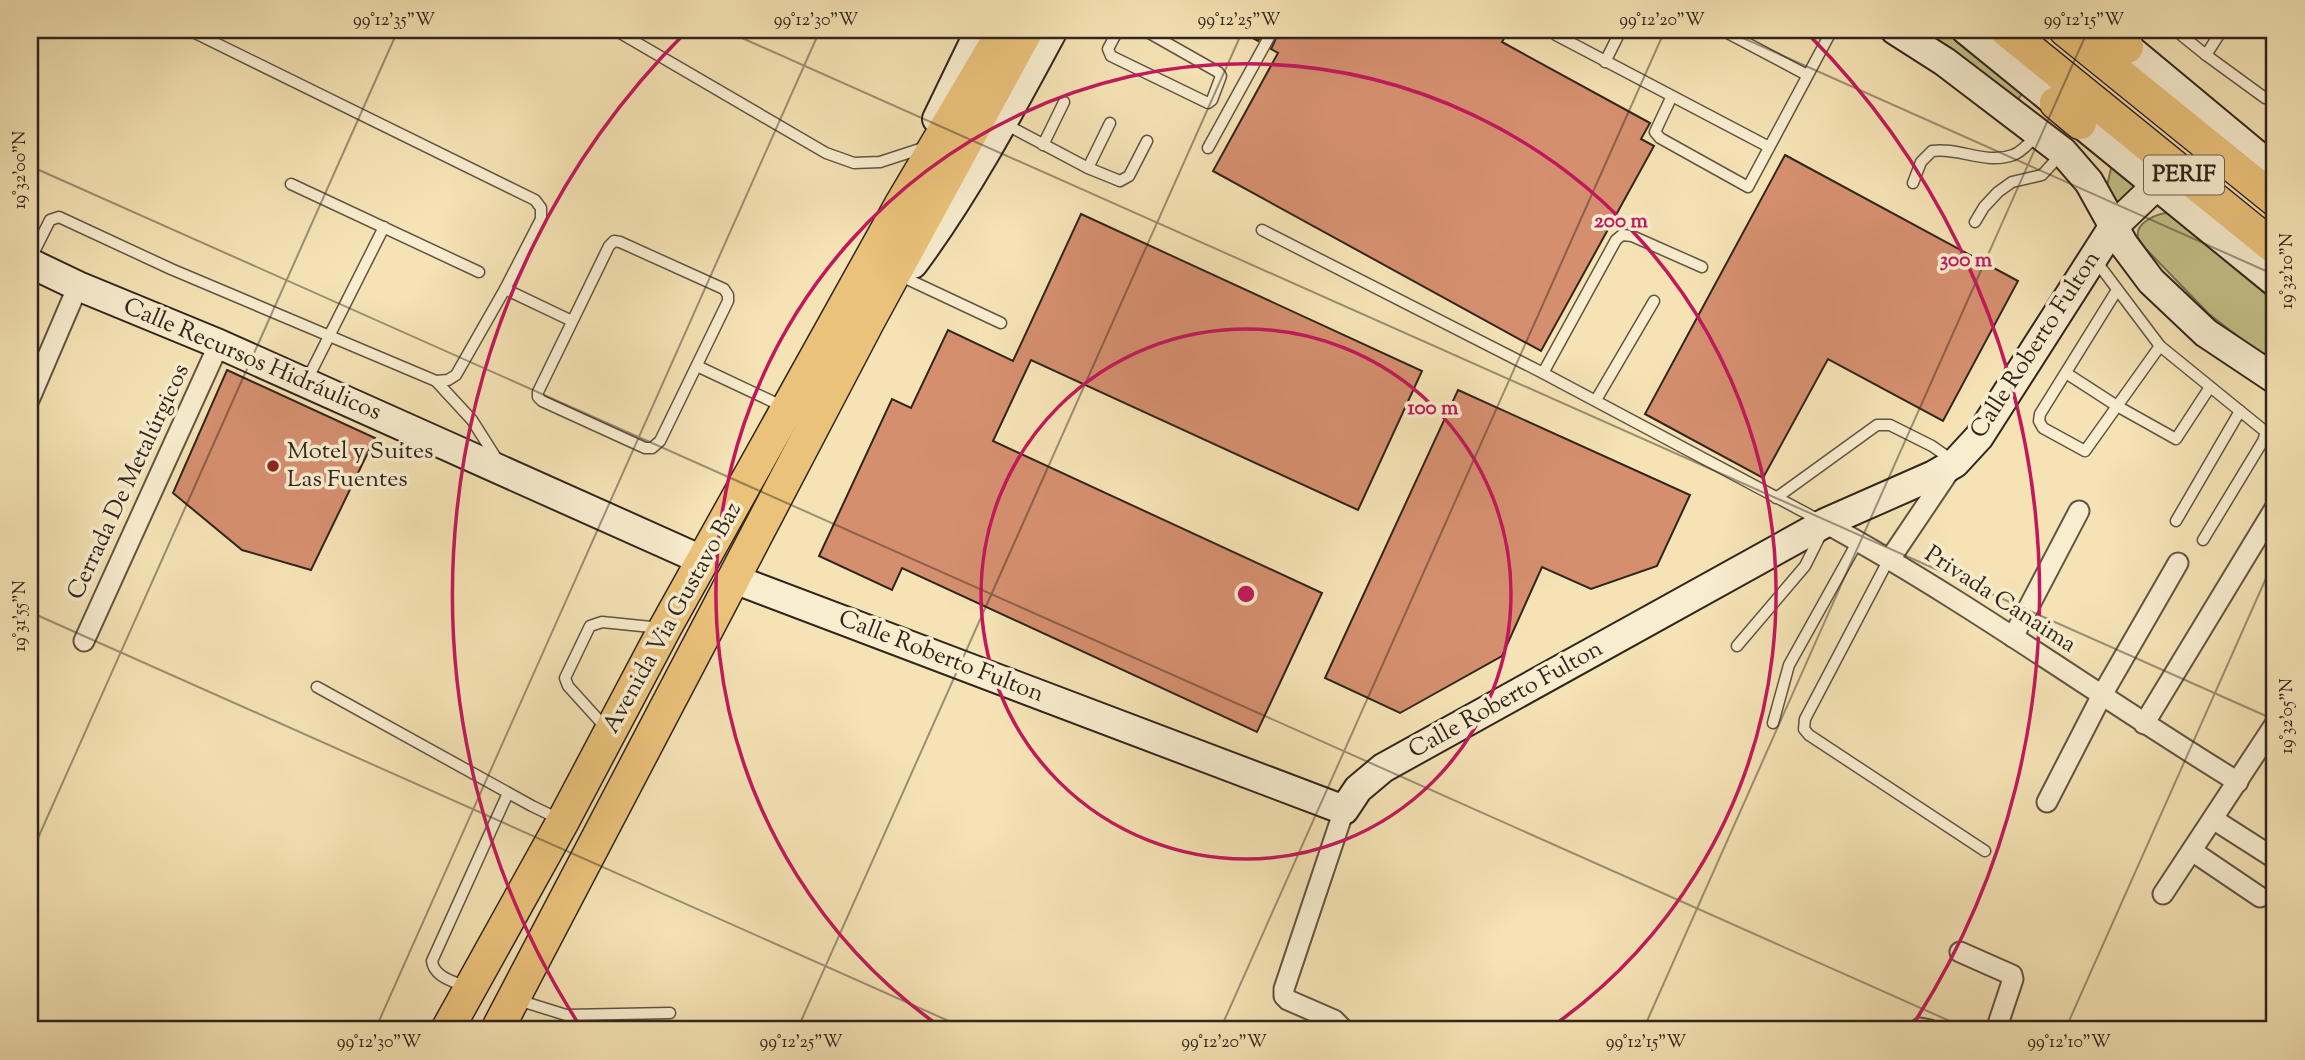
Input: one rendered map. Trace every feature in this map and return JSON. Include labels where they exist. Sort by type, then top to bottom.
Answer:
[{"type":"main road","name":"Avenida Via Gustavo Baz","points":[[900,206],[923,148],[1003,30]]},
{"type":"main road","name":"Avenida Via Gustavo Baz","points":[[497,1030],[941,186],[1003,30]]},
{"type":"main road","name":"Avenida Via Gustavo Baz","points":[[447,1030],[563,821],[665,628],[900,206],[1003,30]]},
{"type":"main road","name":"Avenida Via Gustavo Baz","points":[[868,322],[954,205],[1054,30]]},
{"type":"main road","points":[[1895,30],[1945,62],[2063,152],[2089,182],[2113,227],[2151,281],[2206,333],[2275,379]]},
{"type":"main road","points":[[1966,30],[2074,102],[2156,186],[2275,282]]},
{"type":"main road","name":"PERIF","points":[[2006,30],[2074,102],[2275,248]]},
{"type":"main road","name":"PERIF","points":[[2065,30],[2112,43],[2275,200]]},
{"type":"main road","points":[[2040,133],[2074,102],[2112,43],[2273,163]]},
{"type":"main road","points":[[2063,152],[2074,102]]},
{"type":"main road","name":"Calle Roberto Fulton","points":[[734,579],[1344,810],[1358,789],[1383,768],[1825,523],[1955,463],[1979,437],[2113,227],[2156,186]]},
{"type":"main road","name":"Calle Recursos Hidráulicos","points":[[30,261],[78,286],[306,382],[704,561]]},
{"type":"street","points":[[30,398],[78,286]]},
{"type":"street","name":"Cerrada De Metalúrgicos","points":[[84,640],[219,344]]},
{"type":"street","points":[[1890,559],[1955,463]]},
{"type":"street","points":[[2144,724],[2275,508]]},
{"type":"street","points":[[2013,637],[2079,511]]},
{"type":"street","name":"Privada Canaima","points":[[1825,523],[1921,576],[2144,724],[2238,782]]},
{"type":"street","points":[[2047,802],[2102,695],[2178,563]]},
{"type":"street","points":[[2163,894],[2238,782],[2269,750],[2275,724]]},
{"type":"street","points":[[1344,810],[1284,989],[1284,996],[1288,1000],[1334,1020],[1344,1030]]},
{"type":"street","points":[[2213,819],[2274,858]]},
{"type":"street","points":[[2192,851],[2260,897]]},
{"type":"street","points":[[1960,952],[2012,975],[1996,1030]]},
{"type":"lane","points":[[189,30],[535,200],[541,208],[541,219],[456,375],[448,380],[436,381]]},
{"type":"lane","points":[[615,30],[827,153],[854,163],[880,162],[923,148]]},
{"type":"lane","points":[[1118,30],[1108,49],[1111,55],[1208,103],[1212,100],[1221,81],[1218,72],[1144,30]]},
{"type":"lane","points":[[1208,148],[1273,30]]},
{"type":"lane","points":[[1605,62],[1621,30]]},
{"type":"lane","points":[[1722,30],[1807,75]]},
{"type":"lane","points":[[1671,98],[1657,125],[1656,132],[1660,138],[1748,187],[1832,30]]},
{"type":"lane","points":[[2175,30],[2265,98],[2275,96]]},
{"type":"lane","points":[[2206,55],[2222,30]]},
{"type":"lane","points":[[1556,35],[1671,98],[1769,147]]},
{"type":"lane","points":[[1043,145],[1064,102]]},
{"type":"lane","points":[[1003,122],[1088,168],[1120,181],[1125,180],[1147,141]]},
{"type":"lane","points":[[1088,168],[1110,122]]},
{"type":"lane","points":[[1913,183],[1921,162],[1932,151],[1959,152],[1989,159],[2014,155],[2040,133]]},
{"type":"lane","points":[[1975,222],[1984,206],[1998,192],[2012,183],[2042,175],[2063,152]]},
{"type":"lane","points":[[291,184],[479,272]]},
{"type":"lane","points":[[30,261],[50,220],[59,217],[171,270],[436,381],[472,420],[503,470]]},
{"type":"lane","points":[[306,382],[384,227]]},
{"type":"lane","points":[[1262,230],[1596,400],[1825,523],[1805,566],[1737,646]]},
{"type":"lane","points":[[1543,373],[1616,240],[1622,235],[1632,236],[1703,267]]},
{"type":"lane","points":[[614,241],[724,289],[728,295],[728,301],[660,441],[652,448],[645,448],[564,412],[538,397],[572,321],[609,246],[614,241]]},
{"type":"lane","points":[[2093,258],[2160,346],[2266,432],[2203,540]]},
{"type":"lane","points":[[903,277],[1001,323]]},
{"type":"lane","points":[[505,289],[572,321]]},
{"type":"lane","points":[[2117,290],[2040,414],[2039,421],[2043,428],[2085,451],[2160,346]]},
{"type":"lane","points":[[1596,400],[1654,301]]},
{"type":"lane","points":[[697,366],[788,408]]},
{"type":"lane","points":[[2066,373],[2176,439],[2210,387]]},
{"type":"lane","points":[[2176,521],[2240,411]]},
{"type":"lane","points":[[1776,498],[1883,423],[1932,446],[1955,463]]},
{"type":"lane","points":[[1773,723],[1789,666],[1858,541]]},
{"type":"lane","points":[[1890,559],[1805,719],[1804,729],[1809,735],[1985,851]]},
{"type":"lane","points":[[610,733],[568,686],[565,678],[590,626],[602,622],[665,628]]},
{"type":"lane","points":[[317,687],[563,821]]},
{"type":"lane","points":[[470,989],[439,974],[433,968],[432,961],[508,793]]},
{"type":"lane","points":[[514,999],[566,1015],[670,1013]]},
{"type":"shaded area","points":[[1921,30],[1948,30],[2023,92],[2017,101]]},
{"type":"shaded area","points":[[2112,164],[2146,192],[2122,209],[2107,186]]},
{"type":"shaded area","points":[[2170,214],[2275,299],[2275,365],[2209,314],[2145,248],[2138,237],[2140,228],[2151,218]]},
{"type":"building","points":[[1238,30],[1265,30],[1258,41]]},
{"type":"building","points":[[1280,30],[1509,30],[1502,42],[1650,123],[1641,139],[1654,146],[1541,351],[1213,171],[1278,53],[1271,49]]},
{"type":"building","points":[[1785,155],[2018,281],[1943,421],[1828,359],[1763,478],[1645,414]]},
{"type":"building","points":[[1081,214],[1422,371],[1358,510],[1031,360],[993,441],[1322,593],[1257,732],[902,568],[892,590],[819,556],[892,399],[911,408],[948,330],[1013,361]]},
{"type":"building","name":"Motel y Suites Las Fuentes","points":[[227,370],[375,438],[311,570],[242,550],[173,493]]},
{"type":"building","points":[[1458,390],[1690,495],[1657,566],[1591,589],[1542,567],[1502,656],[1400,713],[1325,678]]},
{"type":"place","name":"Motel y Suites Las Fuentes","points":[[273,466]]}]
